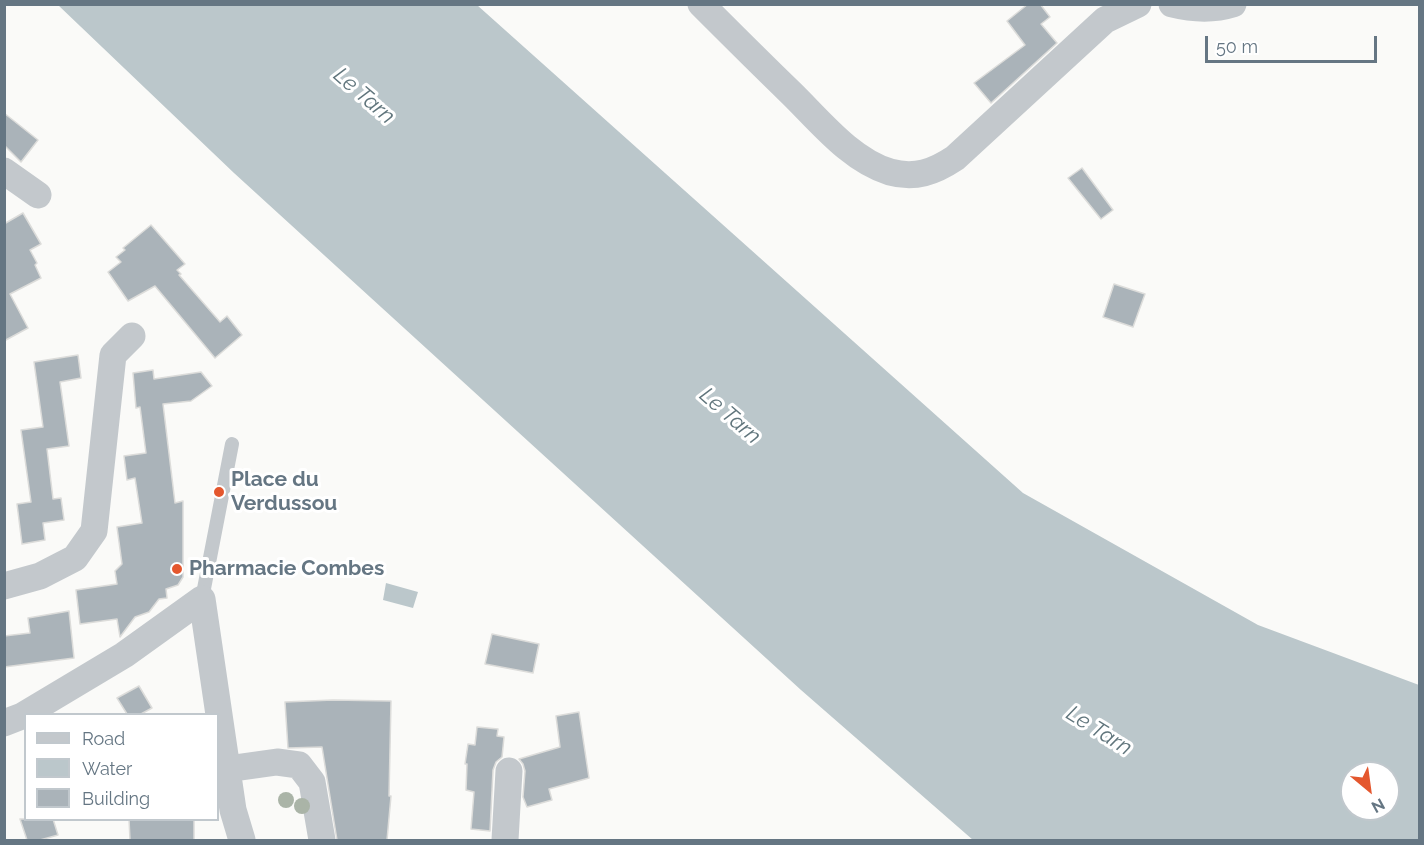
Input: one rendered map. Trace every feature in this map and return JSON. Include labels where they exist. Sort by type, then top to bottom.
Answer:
[{"type":"street","points":[[701,4],[840,141],[865,161],[879,168],[912,175],[928,174],[955,158],[1105,20],[1138,4]]},
{"type":"street","points":[[1172,4],[1182,7],[1219,8],[1233,4]]},
{"type":"street","points":[[4,171],[38,195]]},
{"type":"street","points":[[4,586],[40,576],[75,558],[94,531],[113,355],[132,336]]},
{"type":"street","points":[[27,713],[124,655],[202,599],[219,713]]},
{"type":"street","points":[[4,723],[24,715]]},
{"type":"street","points":[[219,715],[233,810],[242,840]]},
{"type":"street","points":[[227,769],[277,762],[299,765],[312,782],[316,836]]},
{"type":"street","points":[[505,840],[508,771]]},
{"type":"lane","points":[[202,599],[232,444]]},
{"type":"water","name":"Le Tarn","points":[[58,5],[477,5],[1023,493],[1258,625],[1419,685],[1419,840],[973,840],[801,690],[234,173]]},
{"type":"water","points":[[386,583],[418,592],[413,608],[383,600]]},
{"type":"building","points":[[1028,4],[1040,4],[1050,17],[1041,24],[1057,43],[991,103],[974,83],[1025,45],[1007,21]]},
{"type":"building","points":[[4,113],[38,140],[21,162],[4,145]]},
{"type":"building","points":[[1082,168],[1113,210],[1101,219],[1068,178]]},
{"type":"building","points":[[23,213],[41,244],[30,250],[41,278],[10,294],[28,328],[4,341],[4,224]]},
{"type":"building","points":[[151,225],[185,264],[177,270],[181,274],[179,275],[220,322],[227,316],[242,335],[215,358],[155,286],[128,301],[108,272],[121,262],[116,257],[125,250],[123,248]]},
{"type":"building","points":[[1114,284],[1145,294],[1133,327],[1103,317]]},
{"type":"building","points":[[78,355],[81,378],[60,382],[69,446],[47,449],[53,499],[61,498],[64,520],[43,523],[45,540],[22,544],[17,504],[31,502],[21,430],[43,427],[34,362]]},
{"type":"building","points":[[153,370],[154,379],[201,372],[212,386],[191,401],[163,404],[175,503],[183,501],[183,577],[178,585],[166,589],[167,598],[159,599],[149,612],[135,617],[120,637],[117,619],[80,624],[76,590],[117,584],[115,571],[122,564],[117,527],[142,523],[135,478],[127,480],[124,456],[146,453],[140,407],[136,408],[133,373]]},
{"type":"building","points":[[69,611],[74,658],[4,667],[4,636],[30,633],[28,618]]},
{"type":"building","points":[[492,634],[539,644],[533,673],[485,664]]},
{"type":"building","points":[[139,686],[152,708],[143,713],[126,713],[117,698]]},
{"type":"building","points":[[391,701],[389,796],[391,796],[387,840],[337,840],[322,747],[288,748],[285,702]]},
{"type":"building","points":[[579,712],[589,778],[549,789],[552,800],[527,807],[523,797],[525,771],[519,759],[560,747],[556,716]]},
{"type":"building","points":[[477,727],[498,729],[497,736],[504,737],[502,757],[496,762],[493,770],[490,831],[471,829],[474,792],[466,790],[467,764],[465,764],[468,744],[475,745]]},
{"type":"building","points":[[20,819],[54,821],[58,835],[40,840],[27,840]]},
{"type":"building","points":[[129,821],[194,821],[194,840],[130,840]]},
{"type":"place","name":"Place du Verdussou","points":[[219,492]]},
{"type":"place","name":"Pharmacie Combes","points":[[177,569]]}]
